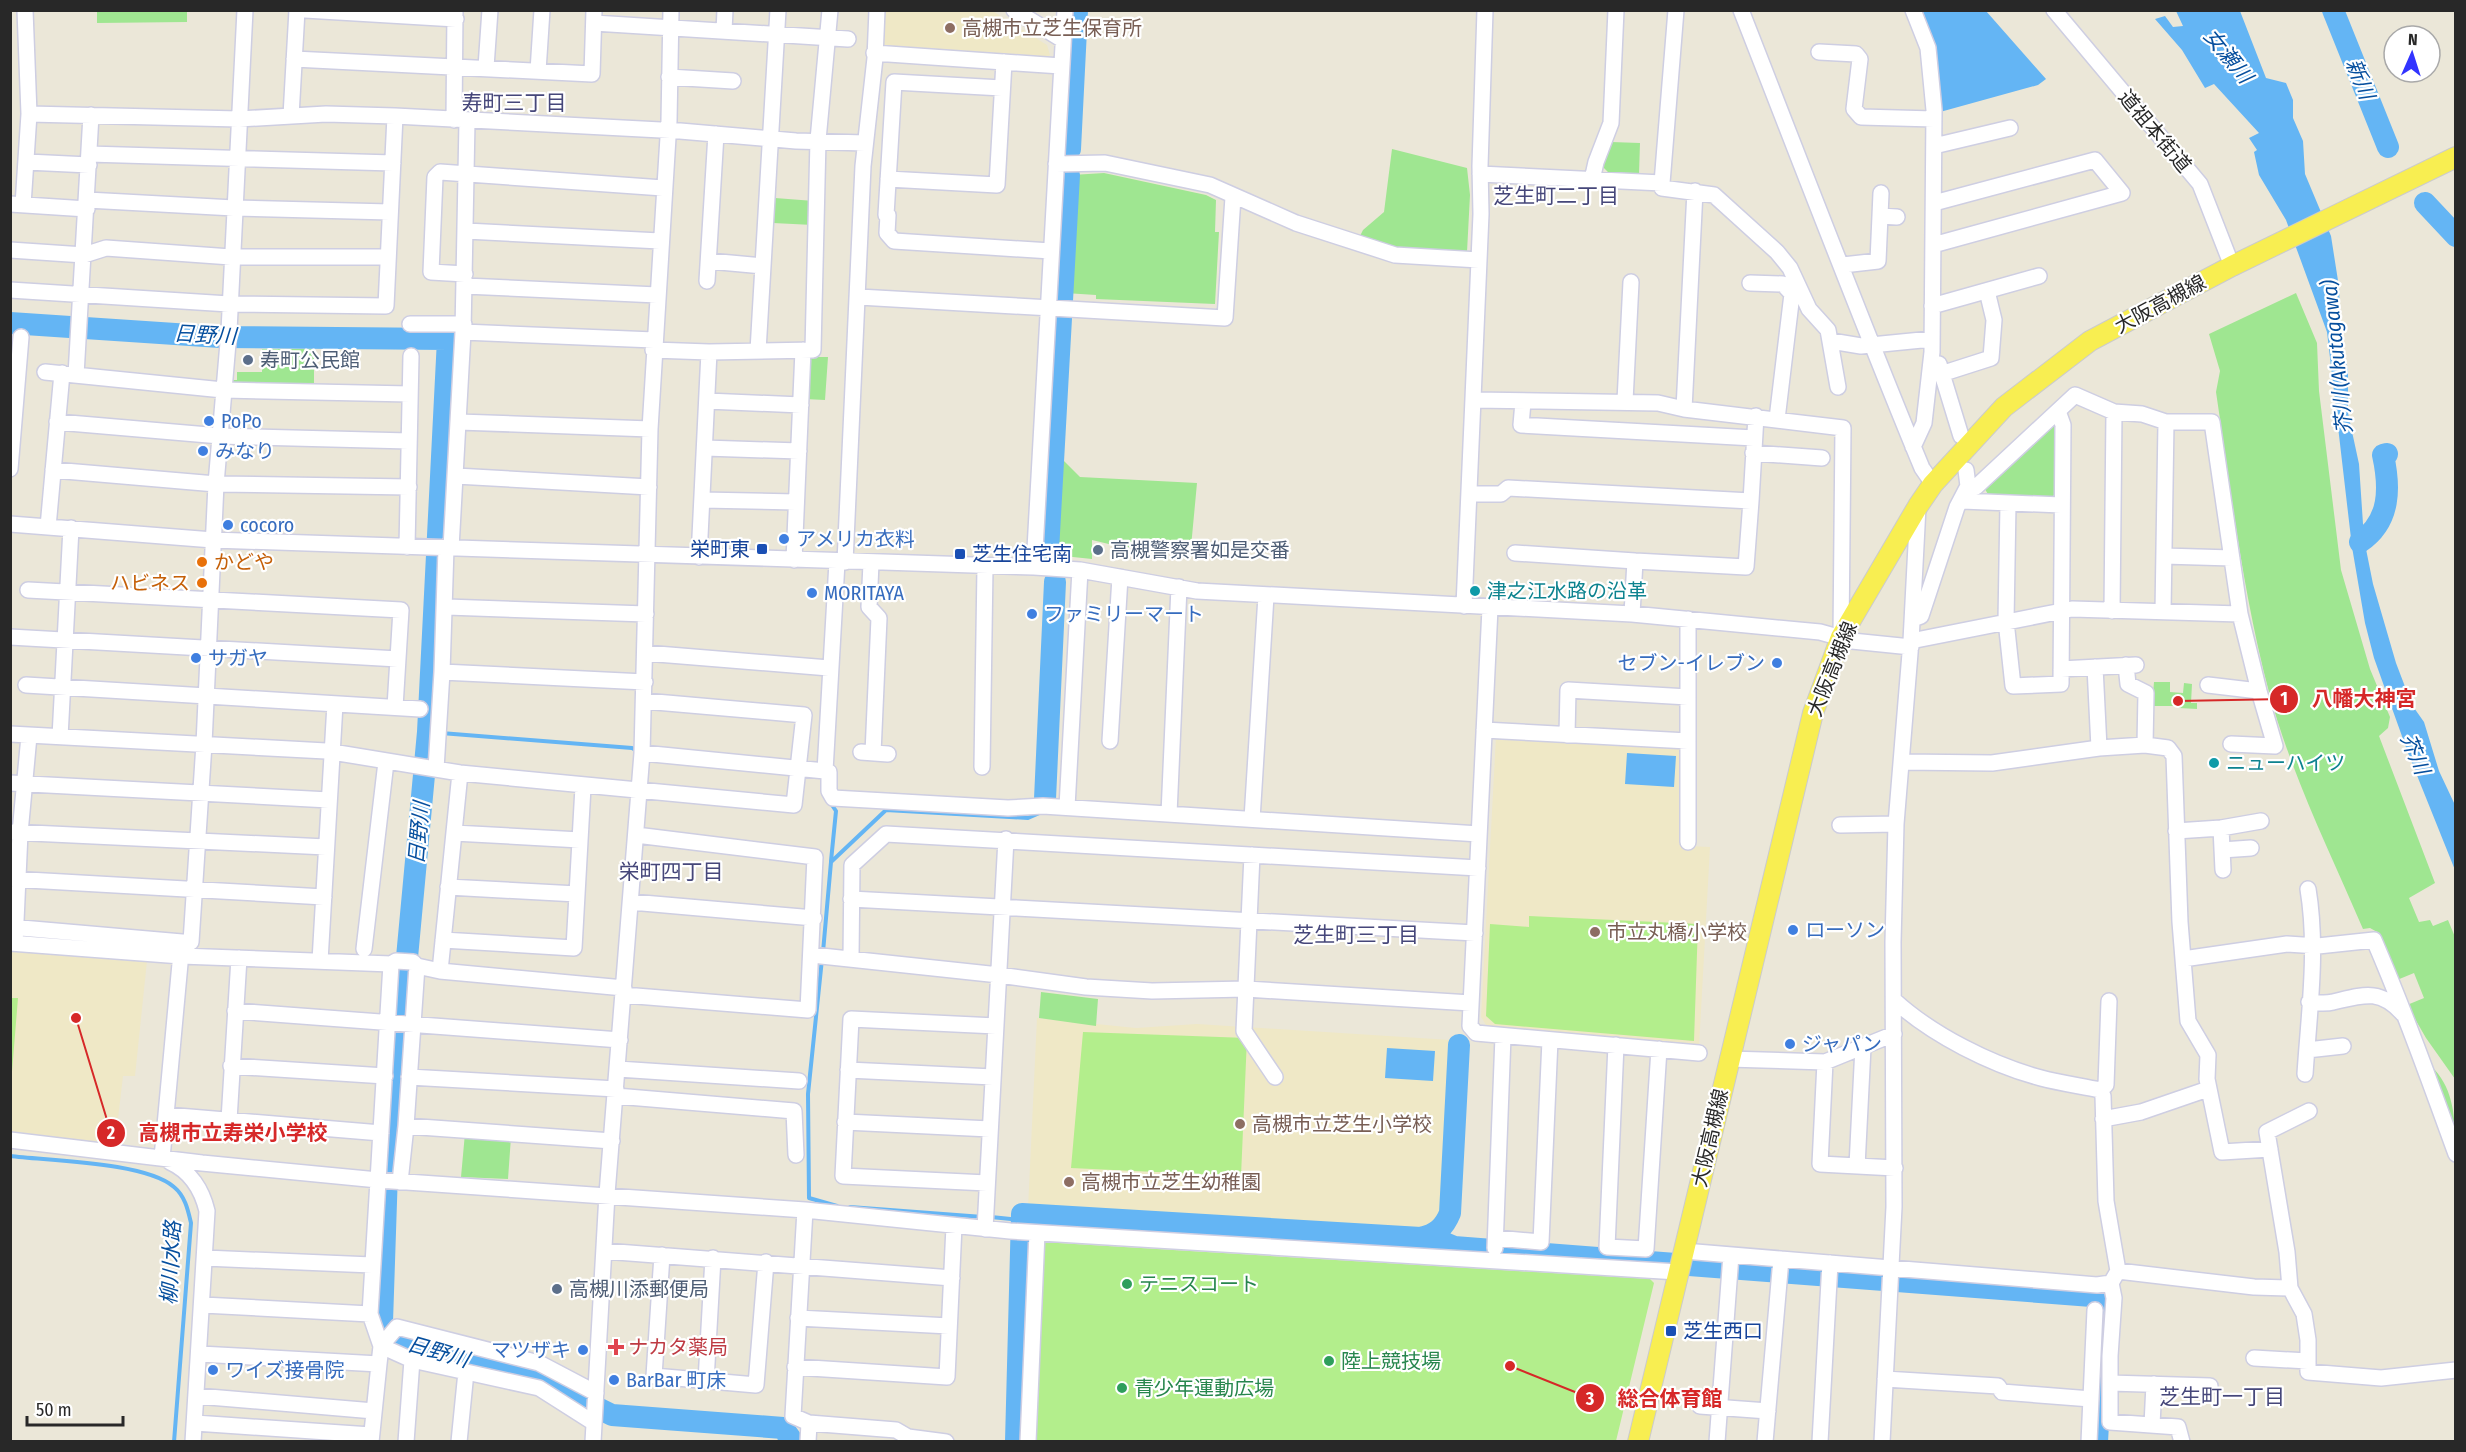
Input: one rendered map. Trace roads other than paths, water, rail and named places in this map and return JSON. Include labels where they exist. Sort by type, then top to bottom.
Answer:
[{"type":"main road","name":"大阪高槻線","points":[[1638,1442],[1728,1059],[1813,713],[1840,637],[1918,506],[1933,484],[2004,407],[2090,341],[2251,256],[2456,158]]},
{"type":"street","points":[[25,10],[29,114],[27,162],[17,205],[87,204],[390,212]]},
{"type":"street","points":[[29,736],[26,784],[15,833],[13,943],[182,949],[191,942],[195,889],[216,484],[228,338],[245,10]]},
{"type":"street","points":[[291,116],[297,10]]},
{"type":"street","points":[[305,10],[455,15],[456,66],[467,174],[464,328],[436,769]]},
{"type":"street","points":[[486,68],[490,10]]},
{"type":"street","points":[[538,71],[543,10]]},
{"type":"street","points":[[724,31],[725,10]]},
{"type":"street","points":[[758,351],[778,10]]},
{"type":"street","points":[[410,324],[654,345],[709,352],[813,350],[818,140],[830,10]]},
{"type":"street","points":[[825,771],[829,668],[832,662],[841,562],[859,297],[865,142],[877,10]]},
{"type":"street","points":[[1014,10],[1063,40]]},
{"type":"street","points":[[1034,567],[1058,307],[1051,251],[1065,10]]},
{"type":"street","points":[[1464,606],[1479,260],[1485,10]]},
{"type":"street","points":[[1593,180],[1596,162],[1611,123],[1616,10]]},
{"type":"street","points":[[1677,10],[1662,188],[1714,195],[1777,252],[1790,268],[1801,295],[1828,330],[1838,387]]},
{"type":"street","points":[[1741,10],[1871,345],[1922,468],[1933,484]]},
{"type":"street","points":[[1913,10],[1928,48],[1934,119],[1932,346],[1924,423],[1913,447]]},
{"type":"street","name":"道祖本街道","points":[[2054,10],[2200,184],[2232,266]]},
{"type":"street","points":[[294,59],[592,74],[594,17],[670,18]]},
{"type":"street","points":[[670,18],[677,29],[848,39]]},
{"type":"street","points":[[593,1442],[608,1194],[640,790],[645,682],[650,429],[668,132],[670,18]]},
{"type":"street","points":[[1819,52],[1837,46],[1856,54],[1860,59],[1854,110],[1861,117],[1934,119]]},
{"type":"street","points":[[874,53],[1061,66]]},
{"type":"street","points":[[888,179],[997,185],[1004,62]]},
{"type":"street","points":[[669,77],[733,81]]},
{"type":"street","points":[[1002,88],[894,82],[887,233],[894,241],[1051,251]]},
{"type":"street","points":[[29,114],[239,119],[291,116],[395,116],[865,142]]},
{"type":"street","points":[[48,526],[57,422],[78,336],[91,115]]},
{"type":"street","points":[[10,291],[229,304],[386,306],[395,116]]},
{"type":"street","points":[[1934,146],[2010,129]]},
{"type":"street","points":[[707,281],[716,134]]},
{"type":"street","points":[[10,141],[27,142]]},
{"type":"street","points":[[27,162],[236,160],[393,163]]},
{"type":"street","points":[[1933,245],[2122,193],[2095,160],[1934,203]]},
{"type":"street","points":[[1056,164],[1105,163],[1210,185],[1296,223],[1395,255],[1479,260]]},
{"type":"street","points":[[657,295],[465,280],[431,272],[435,177],[440,172],[663,188]]},
{"type":"street","points":[[1480,174],[1662,183]]},
{"type":"street","points":[[1684,409],[1695,191]]},
{"type":"street","points":[[1842,266],[1878,261],[1881,193]]},
{"type":"street","points":[[859,297],[1225,318],[1233,197]]},
{"type":"street","points":[[1880,216],[1897,217]]},
{"type":"street","points":[[466,231],[660,241]]},
{"type":"street","points":[[10,250],[84,255],[106,248],[231,257],[388,257]]},
{"type":"street","points":[[709,261],[763,266]]},
{"type":"street","points":[[1750,283],[1767,276],[1783,284],[1792,294],[1777,419]]},
{"type":"street","points":[[1932,306],[2039,276]]},
{"type":"street","points":[[1625,401],[1631,282]]},
{"type":"street","points":[[1941,374],[1991,358],[1994,320],[1988,291]]},
{"type":"street","points":[[10,469],[21,337]]},
{"type":"street","points":[[1831,341],[1871,345],[1932,346]]},
{"type":"street","points":[[1932,346],[1961,436]]},
{"type":"street","points":[[794,560],[803,350]]},
{"type":"street","points":[[699,557],[709,352]]},
{"type":"street","points":[[407,547],[411,356]]},
{"type":"street","points":[[45,372],[224,390],[410,394]]},
{"type":"street","points":[[1968,486],[1976,487],[2075,395],[2114,412],[2142,414],[2166,422],[2212,423],[2240,614],[2259,691],[2276,746],[2231,744]]},
{"type":"street","points":[[1473,400],[1658,403],[1684,409],[1844,428],[1840,637]]},
{"type":"street","points":[[707,401],[801,405]]},
{"type":"street","points":[[1523,402],[1521,425],[1753,446],[1822,458]]},
{"type":"street","points":[[2008,504],[2006,621],[2013,686],[2061,684],[2063,425],[2058,411]]},
{"type":"street","points":[[2112,610],[2114,412]]},
{"type":"street","points":[[1515,553],[1746,567],[1756,416]]},
{"type":"street","points":[[57,422],[220,436],[409,441]]},
{"type":"street","points":[[459,422],[650,429]]},
{"type":"street","points":[[2163,612],[2166,422]]},
{"type":"street","points":[[705,448],[799,451]]},
{"type":"street","points":[[53,470],[216,484],[409,487]]},
{"type":"street","points":[[1913,619],[1921,616],[1957,507],[1968,486],[1966,470]]},
{"type":"street","points":[[456,476],[649,487]]},
{"type":"street","points":[[1470,494],[1501,494],[1508,488],[1750,501]]},
{"type":"street","points":[[702,500],[796,502]]},
{"type":"street","points":[[1962,501],[2061,505]]},
{"type":"street","points":[[1882,1442],[1895,1168],[1896,824],[1913,619],[1918,506]]},
{"type":"street","points":[[10,524],[213,540],[1034,567],[1080,570],[1179,587],[1266,596],[1632,614],[1810,631],[1852,641],[1911,644],[2006,621],[2060,611],[2112,610],[2240,614]]},
{"type":"street","points":[[60,737],[71,528]]},
{"type":"street","points":[[2164,556],[2232,558]]},
{"type":"street","points":[[1632,614],[1635,561]]},
{"type":"street","points":[[871,563],[869,607],[879,618],[870,662],[874,753]]},
{"type":"street","points":[[981,767],[986,567]]},
{"type":"street","points":[[1067,807],[1080,570]]},
{"type":"street","points":[[1110,741],[1120,577]]},
{"type":"street","points":[[1169,814],[1179,587]]},
{"type":"street","points":[[28,590],[211,598],[400,610],[395,707]]},
{"type":"street","points":[[1252,819],[1266,596]]},
{"type":"street","points":[[447,607],[646,614]]},
{"type":"street","points":[[1490,608],[1470,1026],[1476,1033],[1699,1053]]},
{"type":"street","points":[[1688,619],[1688,842]]},
{"type":"street","points":[[10,637],[398,659]]},
{"type":"street","points":[[645,654],[829,668]]},
{"type":"street","points":[[2061,669],[2131,665],[2128,684],[2146,693],[2145,745]]},
{"type":"street","points":[[2095,667],[2099,748]]},
{"type":"street","points":[[442,672],[645,682]]},
{"type":"street","points":[[26,685],[420,709]]},
{"type":"street","points":[[2208,685],[2259,691]]},
{"type":"street","points":[[1567,735],[1568,690],[1688,697]]},
{"type":"street","points":[[10,734],[332,752],[460,773],[583,787],[640,790],[794,805],[804,716],[644,701]]},
{"type":"street","points":[[320,961],[335,704]]},
{"type":"street","points":[[1484,730],[1688,741]]},
{"type":"street","points":[[1902,762],[1992,763],[2099,748],[2145,745],[2164,746],[2173,753],[2188,1021],[2208,1055],[2208,1089],[2214,1106],[2222,1152],[2270,1149]]},
{"type":"street","points":[[642,753],[825,771],[829,772],[829,791],[833,798],[1008,808],[1067,807],[1479,834]]},
{"type":"street","points":[[364,949],[386,762]]},
{"type":"street","points":[[440,971],[460,773]]},
{"type":"street","points":[[10,783],[329,800]]},
{"type":"street","points":[[443,940],[573,948],[583,787]]},
{"type":"street","points":[[2176,831],[2221,828],[2261,821]]},
{"type":"street","points":[[1840,825],[1896,824]]},
{"type":"street","points":[[2221,828],[2223,870]]},
{"type":"street","points":[[15,833],[326,847]]},
{"type":"street","points":[[454,833],[580,840]]},
{"type":"street","points":[[850,958],[852,865],[886,834],[1006,839],[1478,868]]},
{"type":"street","points":[[13,927],[239,958],[391,964],[396,961],[413,962],[417,966],[440,971],[808,1010],[815,857],[636,835]]},
{"type":"street","points":[[985,1229],[1006,839]]},
{"type":"street","points":[[2222,850],[2251,848]]},
{"type":"street","points":[[1252,855],[1247,921],[1244,1032],[1275,1077]]},
{"type":"street","points":[[14,879],[324,897]]},
{"type":"street","points":[[448,887],[577,894]]},
{"type":"street","points":[[2305,1074],[2313,918],[2308,889]]},
{"type":"street","points":[[851,899],[1475,933]]},
{"type":"street","points":[[631,902],[814,918]]},
{"type":"street","points":[[2183,959],[2287,944],[2312,945],[2374,940],[2456,1154]]},
{"type":"street","points":[[162,1158],[182,949]]},
{"type":"street","points":[[812,955],[999,975],[1086,987],[1152,991],[1246,988],[1472,1003]]},
{"type":"street","points":[[229,1120],[239,958]]},
{"type":"street","points":[[389,1181],[381,1133],[391,964]]},
{"type":"street","points":[[195,1424],[371,1438],[381,1346],[370,1314],[372,1265],[389,1181],[406,1126],[417,966]]},
{"type":"street","points":[[2309,1002],[2331,1003],[2357,995],[2384,997],[2405,1016]]},
{"type":"street","points":[[1894,1000],[1916,1020],[1971,1050],[2040,1078],[2100,1090]]},
{"type":"street","points":[[2100,1090],[2106,1084],[2109,1001]]},
{"type":"street","points":[[235,1011],[620,1040]]},
{"type":"street","points":[[987,1183],[843,1176],[845,1122],[851,1018],[996,1026]]},
{"type":"street","points":[[1728,1059],[1826,1062],[1894,1034]]},
{"type":"street","points":[[1495,1249],[1503,1036]]},
{"type":"street","points":[[1495,1249],[1540,1242],[1550,1040]]},
{"type":"street","points":[[1616,1046],[1607,1246],[1646,1249],[1659,1049]]},
{"type":"street","points":[[2307,1050],[2343,1046]]},
{"type":"street","points":[[1857,1166],[1863,1047]]},
{"type":"street","points":[[1826,1062],[1820,1164],[1895,1168]]},
{"type":"street","points":[[231,1066],[385,1076]]},
{"type":"street","points":[[618,1069],[799,1081]]},
{"type":"street","points":[[848,1070],[993,1077]]},
{"type":"street","points":[[409,1077],[616,1093],[794,1111],[796,1155]]},
{"type":"street","points":[[2103,1119],[2140,1112],[2208,1089]]},
{"type":"street","points":[[2100,1090],[2106,1201],[2115,1277],[2110,1422],[2178,1427],[2182,1442]]},
{"type":"street","points":[[2309,1111],[2268,1132],[2288,1252],[2290,1288],[2304,1314],[2308,1372],[2381,1378],[2456,1370]]},
{"type":"street","points":[[166,1115],[381,1133]]},
{"type":"street","points":[[845,1122],[990,1129]]},
{"type":"street","points":[[406,1126],[612,1140]]},
{"type":"street","points":[[10,1140],[231,1166],[389,1181],[608,1194],[805,1210],[1033,1233],[1495,1249],[1633,1269],[1678,1272]]},
{"type":"street","points":[[162,1158],[187,1173],[203,1197],[207,1211],[193,1442]]},
{"type":"street","points":[[194,1182],[231,1166]]},
{"type":"street","points":[[805,1210],[793,1416],[809,1423],[896,1430],[907,1439],[946,1442]]},
{"type":"street","points":[[795,1367],[946,1377],[954,1226]]},
{"type":"street","points":[[1028,1442],[1033,1233]]},
{"type":"street","points":[[1633,1248],[1633,1269]]},
{"type":"street","points":[[604,1251],[801,1264],[952,1278]]},
{"type":"street","points":[[1684,1251],[2097,1285],[2115,1277],[2290,1288]]},
{"type":"street","points":[[662,1255],[654,1376],[756,1385],[766,1262]]},
{"type":"street","points":[[1717,1442],[1731,1255]]},
{"type":"street","points":[[205,1257],[372,1265]]},
{"type":"street","points":[[706,1381],[713,1258]]},
{"type":"street","points":[[1765,1442],[1781,1260]]},
{"type":"street","points":[[1820,1442],[1830,1263]]},
{"type":"street","points":[[203,1305],[370,1314]]},
{"type":"street","points":[[2089,1442],[2096,1310]]},
{"type":"street","points":[[798,1318],[949,1326]]},
{"type":"street","points":[[381,1346],[397,1327],[539,1363],[596,1393]]},
{"type":"street","points":[[381,1346],[412,1360],[539,1388],[594,1423]]},
{"type":"street","points":[[200,1354],[379,1364]]},
{"type":"street","points":[[515,1383],[521,1358]]},
{"type":"street","points":[[2254,1358],[2308,1360]]},
{"type":"street","points":[[406,1442],[412,1360]]},
{"type":"street","points":[[459,1442],[466,1372]]},
{"type":"street","points":[[1886,1379],[1998,1386],[2002,1392],[2091,1399]]},
{"type":"street","points":[[2110,1383],[2210,1386]]},
{"type":"street","points":[[2152,1425],[2154,1384]]},
{"type":"street","points":[[197,1396],[374,1411]]},
{"type":"street","points":[[1700,1406],[1768,1411]]},
{"type":"street","points":[[808,1442],[809,1423]]},
{"type":"water","points":[[1919,11],[1986,11],[2046,79],[2038,85],[1940,112]]},
{"type":"water","points":[[2176,11],[2240,11],[2266,78],[2286,83],[2293,100],[2293,118],[2303,141],[2305,174],[2331,236],[2339,287],[2341,338],[2348,371],[2348,413],[2359,464],[2364,539],[2373,584],[2396,663],[2412,705],[2424,722],[2439,771],[2455,805],[2455,870],[2408,753],[2374,658],[2365,623],[2352,547],[2327,332],[2286,220],[2259,175],[2254,152],[2257,150],[2249,138],[2259,133],[2214,84],[2205,88],[2182,50],[2155,19],[2165,16],[2173,27],[2183,26]]},
{"type":"water","points":[[1627,753],[1676,756],[1674,787],[1625,784]]},
{"type":"water","points":[[1387,1048],[1435,1051],[1433,1081],[1385,1078]]},
{"type":"waterway","points":[[1070,149],[1077,10]]},
{"type":"waterway","name":"新川","points":[[2333,10],[2388,147]]},
{"type":"waterway","points":[[1048,551],[1069,175]]},
{"type":"waterway","name":"新川","points":[[2425,203],[2456,236]]},
{"type":"waterway","name":"日野川","points":[[10,323],[220,337],[448,339],[428,732],[387,1172],[382,1322],[390,1337],[404,1344],[539,1379],[612,1415],[783,1428],[793,1442]]},
{"type":"waterway","name":"新川","points":[[2360,542],[2370,534],[2383,514],[2387,491],[2383,455],[2387,454]]},
{"type":"waterway","points":[[1045,799],[1055,582]]},
{"type":"waterway","points":[[441,733],[632,748],[639,752]]},
{"type":"waterway","points":[[830,802],[836,811],[831,861]]},
{"type":"waterway","points":[[823,952],[831,862],[886,810],[1028,818],[1044,811]]},
{"type":"waterway","points":[[822,959],[808,1094],[809,1198],[837,1206]]},
{"type":"waterway","points":[[1016,1442],[1022,1214],[1421,1238],[1442,1226],[1450,1213],[1459,1045]]},
{"type":"waterway","name":"柳川水路","points":[[10,1156],[96,1164],[142,1172],[174,1187],[183,1199],[191,1223],[174,1442]]},
{"type":"waterway","points":[[850,1207],[983,1217]]},
{"type":"waterway","points":[[991,1217],[1021,1220]]},
{"type":"waterway","points":[[1421,1238],[1435,1239],[1454,1247],[2105,1297],[2097,1442]]},
{"type":"place","name":"高槻市立芝生保育所","points":[[950,28]]},
{"type":"place","name":"寿町公民館","points":[[248,360]]},
{"type":"place","name":"PoPo","points":[[209,421]]},
{"type":"place","name":"みなり","points":[[203,451]]},
{"type":"place","name":"cocoro","points":[[228,525]]},
{"type":"place","name":"アメリカ衣料","points":[[784,539]]},
{"type":"place","name":"栄町東","points":[[762,549]]},
{"type":"place","name":"高槻警察署如是交番","points":[[1098,550]]},
{"type":"place","name":"芝生住宅南","points":[[960,554]]},
{"type":"place","name":"かどや","points":[[202,562]]},
{"type":"place","name":"ハビネス","points":[[202,583]]},
{"type":"place","name":"津之江水路の沿革","points":[[1475,591]]},
{"type":"place","name":"MORITAYA","points":[[812,593]]},
{"type":"place","name":"ファミリーマート","points":[[1032,614]]},
{"type":"place","name":"サガヤ","points":[[196,658]]},
{"type":"place","name":"セブン-イレブン","points":[[1777,663]]},
{"type":"place","name":"八幡大神宮","points":[[2178,701]]},
{"type":"place","name":"ニューハイツ","points":[[2214,763]]},
{"type":"place","name":"ローソン","points":[[1793,930]]},
{"type":"place","name":"市立丸橋小学校","points":[[1595,932]]},
{"type":"place","name":"高槻市立寿栄小学校","points":[[76,1018]]},
{"type":"place","name":"ジャパン","points":[[1790,1044]]},
{"type":"place","name":"高槻市立芝生小学校","points":[[1240,1124]]},
{"type":"place","name":"高槻市立芝生幼稚園","points":[[1069,1182]]},
{"type":"place","name":"テニスコート","points":[[1127,1284]]},
{"type":"place","name":"高槻川添郵便局","points":[[557,1289]]},
{"type":"place","name":"芝生西口","points":[[1671,1331]]},
{"type":"place","name":"ナカタ薬局","points":[[616,1347]]},
{"type":"place","name":"マツザキ","points":[[583,1350]]},
{"type":"place","name":"陸上競技場","points":[[1329,1361]]},
{"type":"place","name":"総合体育館","points":[[1510,1366]]},
{"type":"place","name":"ワイズ接骨院","points":[[213,1370]]},
{"type":"place","name":"BarBar 町床","points":[[614,1380]]},
{"type":"place","name":"青少年運動広場","points":[[1122,1388]]},
{"type":"district","name":"寿町三丁目","points":[[514,103]]},
{"type":"district","name":"芝生町二丁目","points":[[1556,196]]},
{"type":"district","name":"栄町四丁目","points":[[671,872]]},
{"type":"district","name":"芝生町三丁目","points":[[1356,935]]},
{"type":"district","name":"芝生町一丁目","points":[[2222,1397]]},
{"type":"water label","name":"女瀬川","points":[[2228,56]]},
{"type":"water label","name":"芥川 (Akutagawa)","points":[[2337,357]]},
{"type":"water label","name":"芥川","points":[[2415,754]]}]
